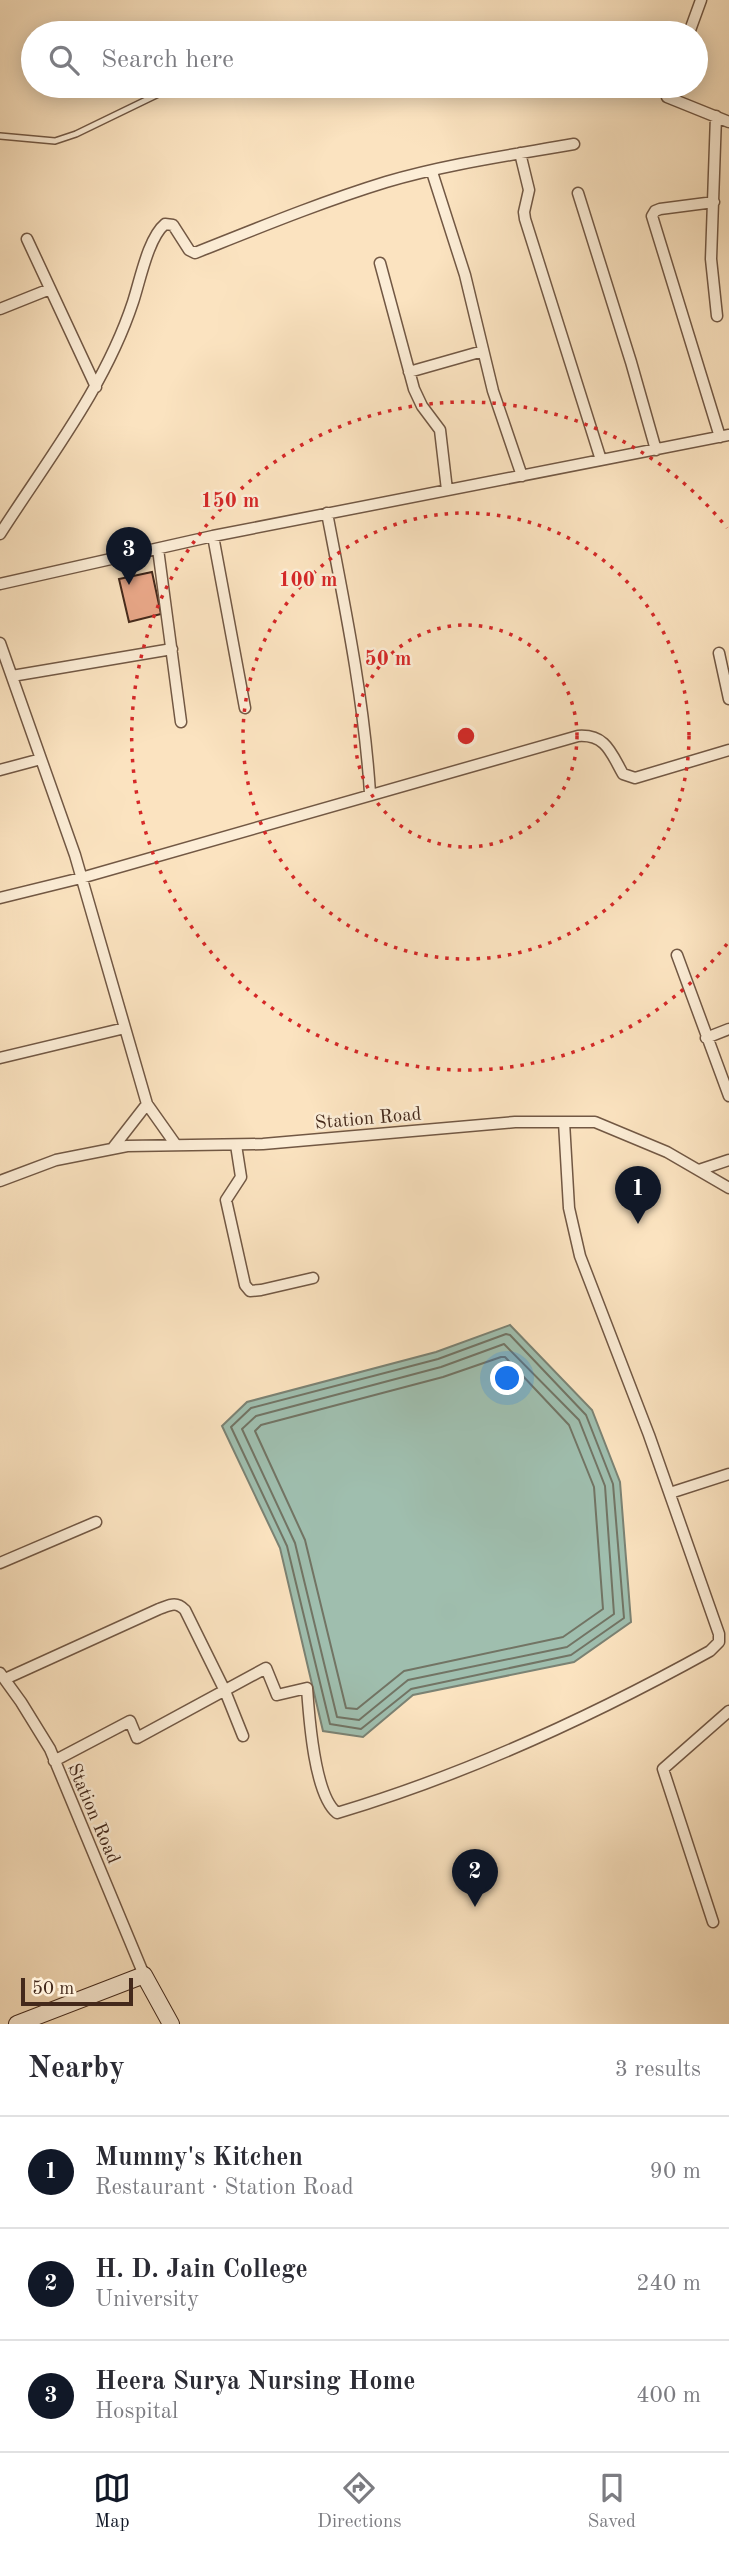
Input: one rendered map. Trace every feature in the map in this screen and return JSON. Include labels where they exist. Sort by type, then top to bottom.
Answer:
[{"type":"street","points":[[693,21],[701,0]]},
{"type":"street","points":[[670,98],[729,122]]},
{"type":"street","points":[[716,116],[711,260],[717,316]]},
{"type":"street","points":[[0,534],[96,387],[117,345],[153,241],[165,224],[173,225],[189,250],[195,253],[388,182],[574,144]]},
{"type":"street","points":[[520,153],[529,190],[525,219],[601,460]]},
{"type":"street","points":[[432,172],[458,250],[493,391],[522,475]]},
{"type":"street","points":[[578,193],[656,450]]},
{"type":"street","points":[[0,584],[214,536],[725,436],[652,216],[654,211],[660,208],[714,202]]},
{"type":"street","points":[[27,239],[96,387]]},
{"type":"street","points":[[380,263],[419,401],[440,430],[447,490]]},
{"type":"street","points":[[0,309],[50,289]]},
{"type":"street","points":[[409,372],[483,351]]},
{"type":"street","points":[[327,513],[360,689],[366,729],[370,793]]},
{"type":"street","points":[[214,536],[245,708]]},
{"type":"street","points":[[158,549],[181,722]]},
{"type":"street","points":[[0,643],[81,878],[146,1104],[176,1145]]},
{"type":"street","points":[[12,676],[172,649]]},
{"type":"street","points":[[719,653],[729,699]]},
{"type":"street","points":[[0,898],[81,878],[370,793],[578,736],[591,735],[603,741],[623,774],[635,778],[729,750]]},
{"type":"street","points":[[0,770],[41,759]]},
{"type":"street","points":[[677,955],[729,1096]]},
{"type":"street","points":[[0,1058],[125,1028]]},
{"type":"street","points":[[706,1038],[729,1029]]},
{"type":"street","points":[[112,1149],[146,1104]]},
{"type":"street","name":"Station Road","points":[[0,1181],[57,1160],[127,1146],[263,1144],[515,1122],[595,1122],[667,1152],[729,1188]]},
{"type":"street","points":[[54,1761],[130,1721],[136,1738],[266,1668],[277,1695],[307,1688],[312,1743],[318,1771],[326,1795],[337,1813],[442,1778],[546,1735],[639,1691],[710,1651],[719,1642],[719,1634],[670,1493],[580,1256],[569,1208],[564,1122]]},
{"type":"street","points":[[236,1144],[241,1177],[226,1200],[245,1285],[250,1291],[261,1290],[313,1278]]},
{"type":"street","points":[[699,1170],[729,1160]]},
{"type":"street","points":[[670,1493],[729,1474]]},
{"type":"street","points":[[0,1563],[96,1522]]},
{"type":"street","points":[[2,1676],[159,1609],[174,1604],[180,1605],[225,1691],[243,1736]]},
{"type":"street","name":"Station Road","points":[[2,1676],[21,1702],[54,1761],[144,1975]]},
{"type":"street","points":[[713,1922],[663,1769],[729,1711]]},
{"type":"street","points":[[17,2024],[144,1975],[172,2024]]},
{"type":"lane","points":[[0,136],[46,142],[64,139],[150,98]]},
{"type":"water","points":[[510,1325],[592,1410],[620,1482],[631,1622],[574,1662],[413,1695],[363,1737],[323,1731],[280,1548],[222,1426],[247,1402],[436,1352]]},
{"type":"building","points":[[152,572],[161,614],[129,622],[119,579]]},
{"type":"place","name":"Heera Surya Nursing Home","points":[[129,585]]},
{"type":"place","name":"Mummy's Kitchen","points":[[638,1224]]},
{"type":"place","name":"H. D. Jain College","points":[[475,1907]]}]
